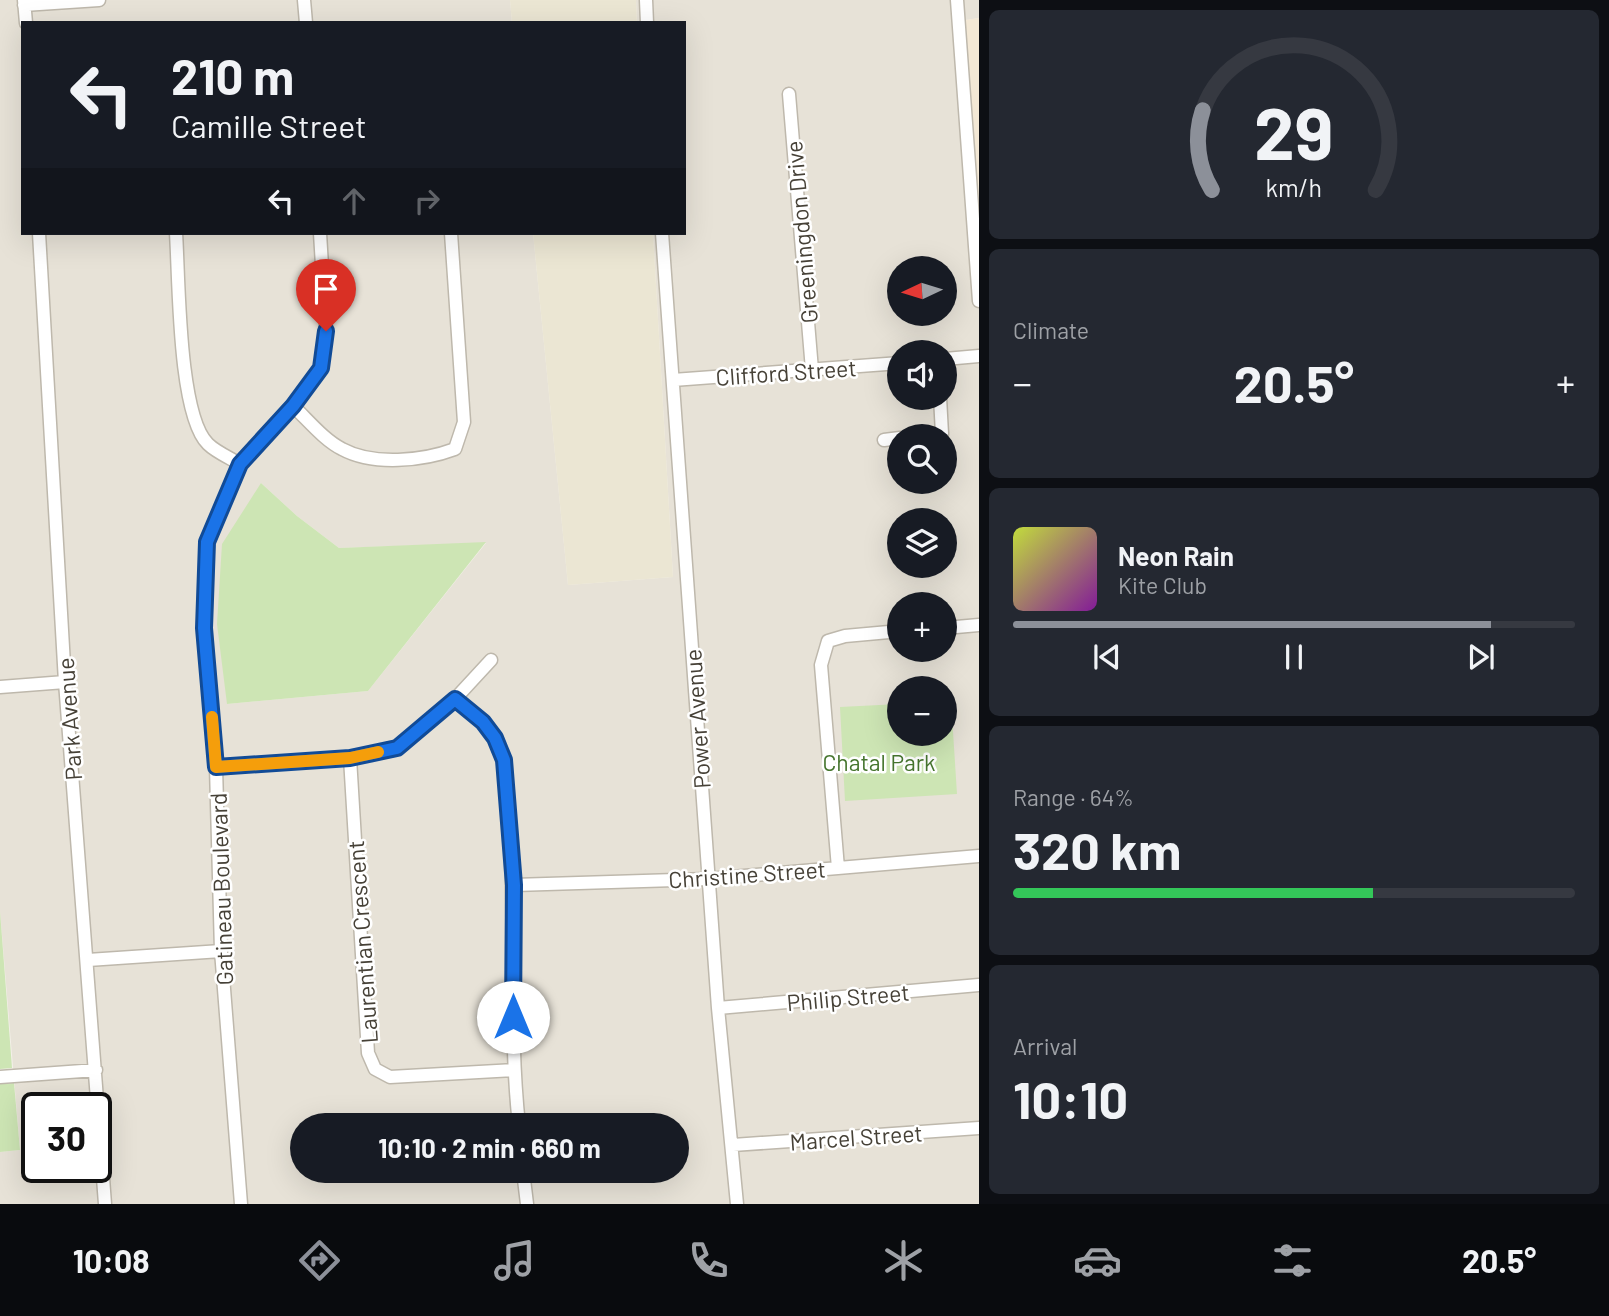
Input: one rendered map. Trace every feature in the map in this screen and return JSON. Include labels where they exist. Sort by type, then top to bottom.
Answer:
[{"type":"street","points":[[26,21],[24,2],[99,0]]},
{"type":"street","points":[[304,0],[306,21]]},
{"type":"street","points":[[646,0],[647,21]]},
{"type":"street","points":[[957,0],[979,301]]},
{"type":"street","name":"Greeningdon Drive","points":[[789,94],[812,370]]},
{"type":"street","name":"Park Avenue","points":[[39,235],[65,682],[105,1204]]},
{"type":"street","points":[[176,235],[184,371],[194,415],[207,444],[240,464]]},
{"type":"street","name":"Gatineau Boulevard","points":[[241,1204],[221,951],[216,767],[204,628],[207,542],[240,464],[293,406],[321,368],[326,331],[320,235]]},
{"type":"street","points":[[293,406],[340,448],[364,458],[435,456],[455,449],[464,422],[451,235]]},
{"type":"street","name":"Power Avenue","points":[[662,235],[708,879],[737,1204]]},
{"type":"street","points":[[957,358],[979,356]]},
{"type":"street","name":"Clifford Street","points":[[673,380],[887,364]]},
{"type":"street","points":[[957,627],[979,625]]},
{"type":"street","points":[[838,868],[821,665],[828,641],[845,636],[887,632]]},
{"type":"street","points":[[216,767],[350,758],[397,748],[455,699],[491,660]]},
{"type":"street","points":[[0,687],[65,682]]},
{"type":"street","points":[[455,699],[483,722],[495,738],[504,760],[514,885],[513,1070],[518,1113]]},
{"type":"street","name":"Laurentian Crescent","points":[[350,758],[368,1053],[374,1069],[390,1077],[513,1070]]},
{"type":"street","name":"Christine Street","points":[[514,885],[708,879],[979,856]]},
{"type":"street","points":[[88,960],[221,951]]},
{"type":"street","name":"Philip Street","points":[[718,1008],[979,985]]},
{"type":"street","points":[[0,1077],[96,1070]]},
{"type":"street","name":"Marcel Street","points":[[733,1145],[979,1128]]},
{"type":"street","points":[[524,1183],[527,1204]]},
{"type":"shaded area","points":[[0,0],[510,0],[512,21],[21,21],[21,235],[533,235],[568,585],[673,577],[653,235],[686,235],[686,21],[637,21],[636,0],[979,0],[979,18],[966,20],[979,212],[979,1204],[0,1204],[0,1152],[20,1150],[0,911]],"holes":[[[261,483],[297,516],[339,548],[486,543],[368,691],[227,704]]]},
{"type":"shaded area","points":[[510,0],[636,0],[637,21],[512,21]]},
{"type":"shaded area","points":[[979,18],[979,212],[965,20]]},
{"type":"shaded area","points":[[533,235],[653,235],[673,577],[568,585]]},
{"type":"green space","points":[[261,483],[297,516],[339,548],[486,542],[368,691],[227,704],[217,624],[222,544]]},
{"type":"green space","name":"Chatal Park","points":[[887,705],[887,746],[954,746],[957,794],[845,801],[840,707]]},
{"type":"green space","points":[[0,911],[12,1068],[0,1069]]},
{"type":"green space","points":[[14,1083],[20,1150],[0,1152],[0,1084]]},
{"type":"slow traffic","points":[[212,717],[216,767],[350,758],[378,752]]},
{"type":"route","points":[[326,331],[321,368],[293,406],[240,464],[219,520],[207,542],[204,628],[216,767],[350,758],[397,748],[455,699],[483,722],[495,738],[504,760],[514,885],[513,1017]]}]
